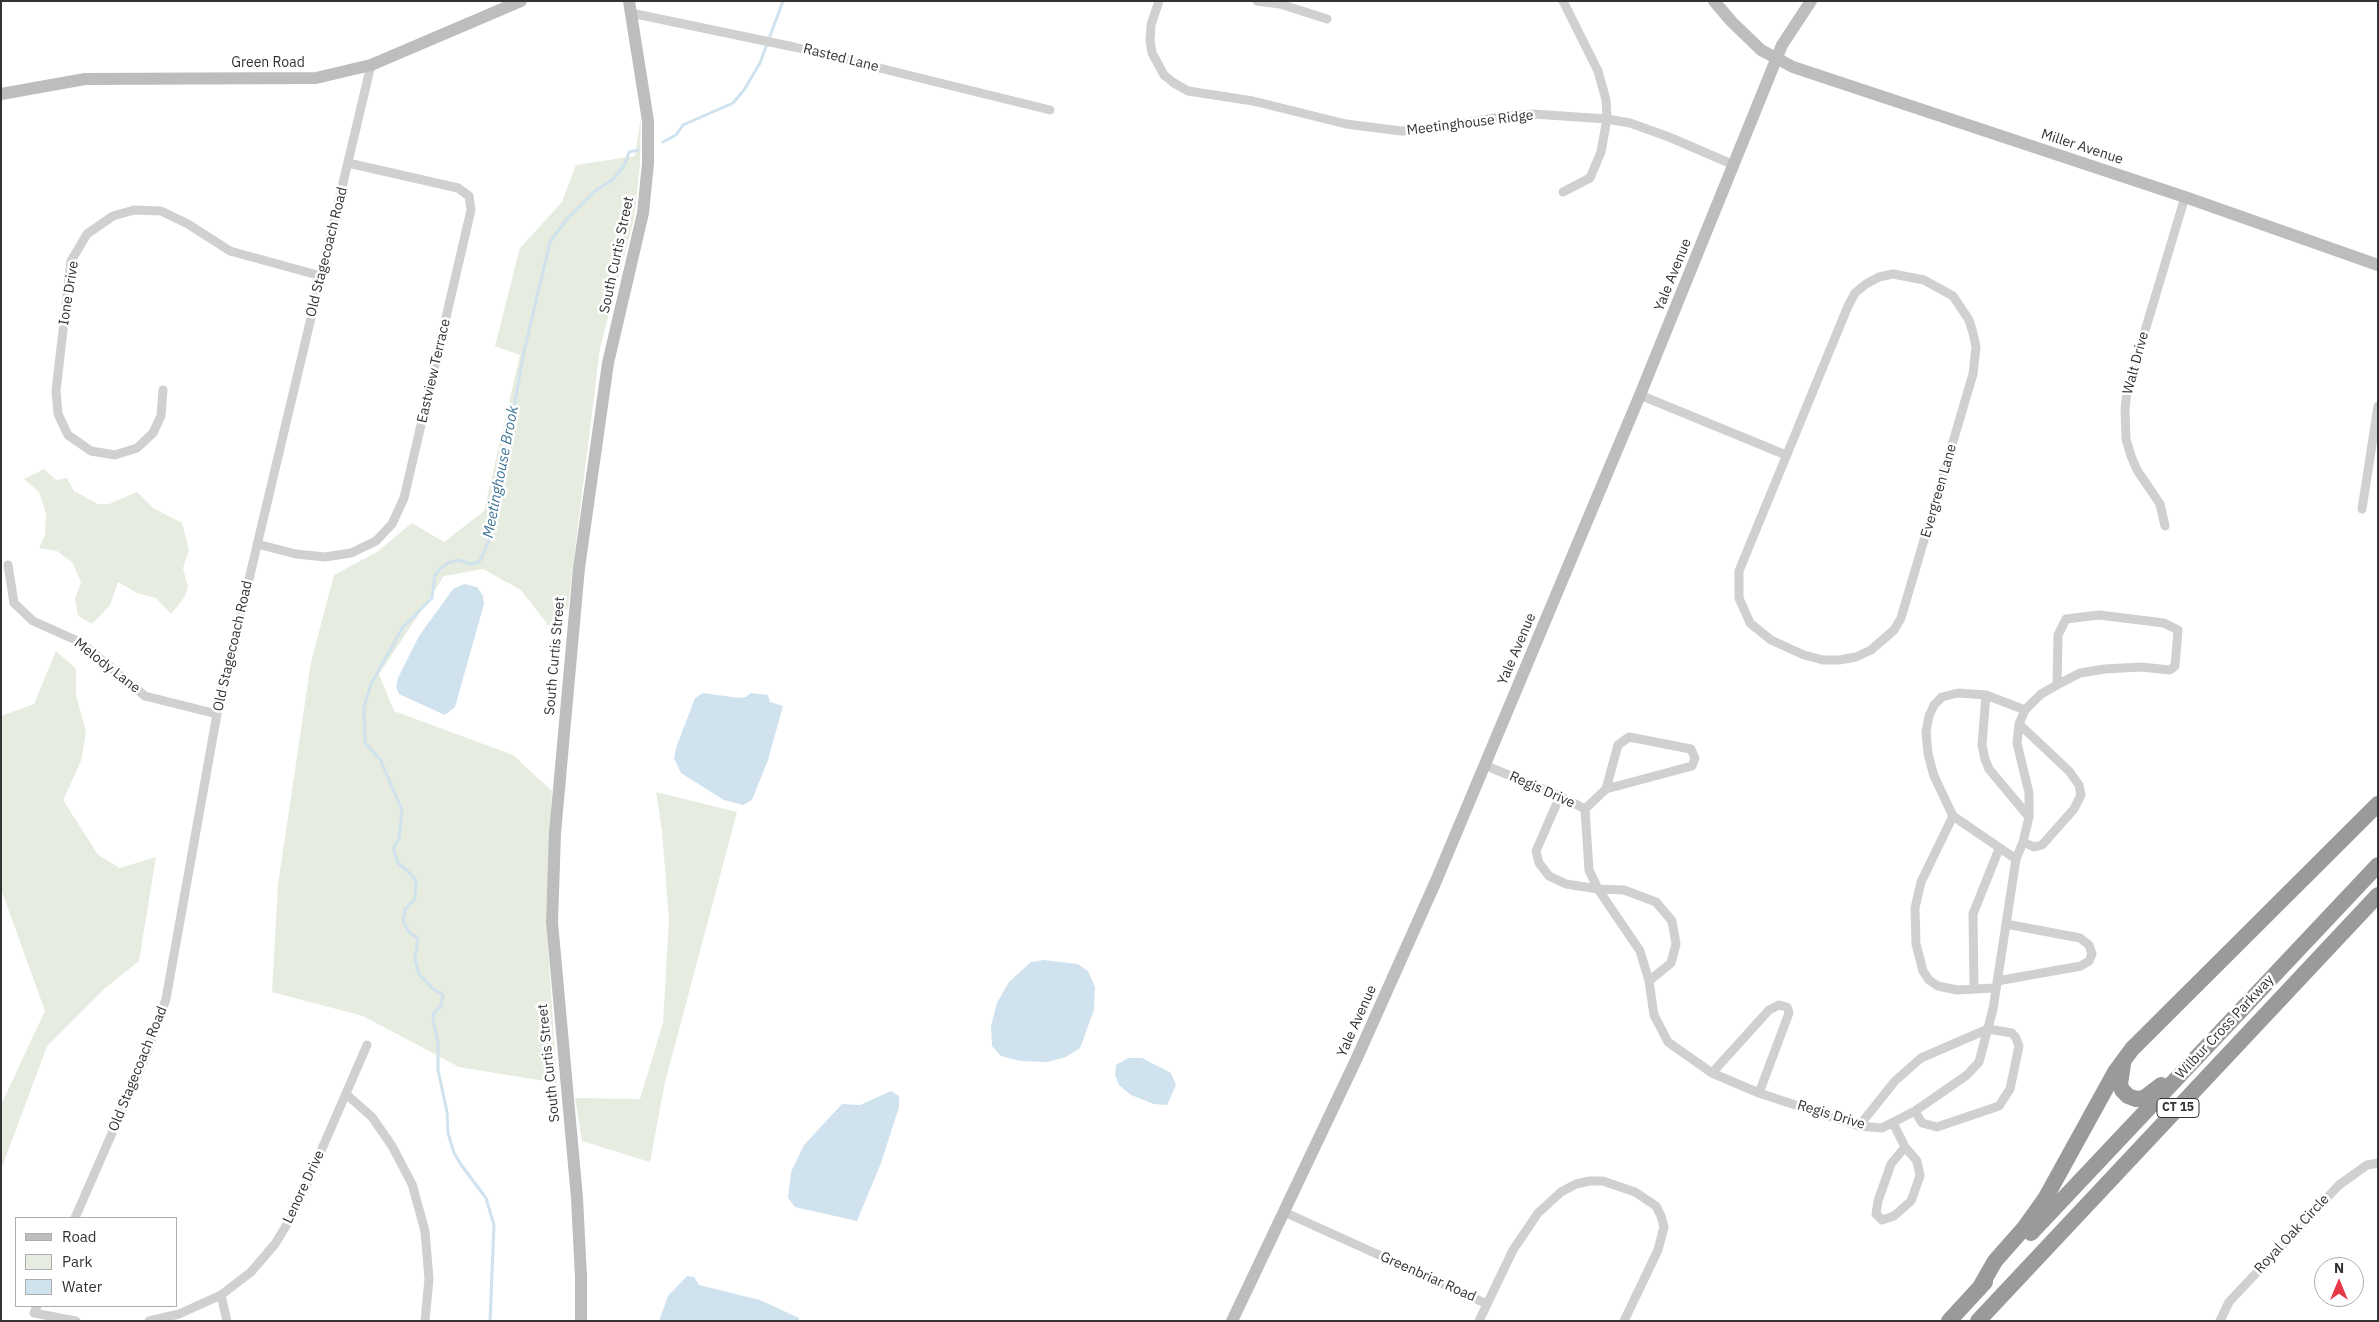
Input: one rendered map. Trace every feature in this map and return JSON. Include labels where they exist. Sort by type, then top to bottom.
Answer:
[{"type":"highway","points":[[1979,1289],[1996,1261],[2025,1227],[2045,1199],[2115,1072],[2142,1038],[2378,804]]},
{"type":"highway","name":"Wilbur Cross Parkway","points":[[1949,1321],[2378,865]]},
{"type":"highway","name":"Wilbur Cross Parkway","points":[[1978,1321],[2378,895]]},
{"type":"highway","points":[[2123,1063],[2122,1090],[2128,1096],[2136,1099],[2148,1096],[2170,1076],[2189,1066]]},
{"type":"street","name":"Green Road","points":[[1,94],[85,79],[316,78],[371,66],[520,1]]},
{"type":"street","name":"Meetinghouse Ridge","points":[[1159,1],[1151,26],[1150,40],[1152,53],[1164,74],[1188,91],[1253,101],[1346,124],[1401,131],[1432,129],[1505,116],[1533,114],[1607,119],[1630,123],[1662,134],[1734,165]]},
{"type":"street","points":[[1257,1],[1280,4],[1327,19]]},
{"type":"street","points":[[1563,1],[1598,71],[1606,100],[1607,119],[1601,152],[1590,178],[1563,192]]},
{"type":"street","points":[[1714,1],[1746,37],[1776,59]]},
{"type":"street","name":"Yale Avenue","points":[[1232,1321],[1360,1052],[1436,881],[1640,395],[1776,59],[1790,30],[1811,1]]},
{"type":"street","name":"Rasted Lane","points":[[630,7],[1050,110]]},
{"type":"street","name":"South Curtis Street","points":[[581,1321],[577,1198],[552,922],[555,832],[579,568],[608,363],[642,213],[648,164],[648,121],[630,7]]},
{"type":"street","name":"Miller Avenue","points":[[1776,59],[1826,79],[2185,197],[2378,265]]},
{"type":"street","name":"Old Stagecoach Road","points":[[75,1217],[147,1054],[166,998],[217,714],[371,66]]},
{"type":"street","name":"Eastview Terrace","points":[[256,544],[296,554],[315,556],[351,553],[376,541],[392,524],[404,498],[471,210],[469,196],[458,188],[348,163]]},
{"type":"street","name":"Walt Drive","points":[[2165,526],[2160,504],[2137,470],[2131,456],[2126,439],[2125,409],[2127,391],[2185,197]]},
{"type":"street","name":"Ione Drive","points":[[164,390],[161,416],[153,433],[137,448],[115,455],[91,450],[68,435],[61,421],[58,414],[56,391],[71,261],[87,234],[113,216],[134,210],[161,211],[188,224],[230,252],[321,276]]},
{"type":"street","name":"Evergreen Lane","points":[[1893,274],[1924,280],[1953,296],[1969,320],[1973,333],[1976,353],[1973,374],[1901,618],[1894,630],[1883,641],[1856,657],[1823,660],[1795,651],[1759,633],[1743,611],[1739,598],[1739,571],[1786,455],[1855,293],[1879,277],[1893,274]]},
{"type":"street","points":[[1640,395],[1786,455]]},
{"type":"street","points":[[2362,509],[2378,406]]},
{"type":"street","name":"Melody Lane","points":[[8,564],[14,603],[33,621],[80,642],[145,696],[217,714]]},
{"type":"street","name":"Regis Drive","points":[[1484,764],[1560,796],[1585,809],[1589,870],[1598,889],[1640,951],[1649,980],[1654,1015],[1668,1042],[1712,1074],[1760,1093],[1860,1126],[1882,1128],[1915,1111],[1967,1075],[1979,1062],[1988,1030],[2016,859],[2023,842],[2029,817],[2029,794],[2018,743],[2019,724],[2025,710],[2041,694],[2080,673],[2105,669],[2141,667],[2170,670],[2175,666],[2178,630],[2164,623],[2117,616],[2099,615],[2066,618],[2058,635],[2057,685]]},
{"type":"street","points":[[2016,859],[1954,816],[1934,776],[1928,754],[1926,732],[1929,716],[1934,705],[1942,697],[1958,693],[1986,695],[2025,710]]},
{"type":"street","points":[[1986,695],[1982,745],[1985,760],[1989,769],[2029,817]]},
{"type":"street","points":[[2019,724],[2069,771],[2079,784],[2081,795],[2074,809],[2042,845],[2034,847],[2023,842]]},
{"type":"street","points":[[1585,809],[1606,789],[1692,766],[1695,758],[1691,749],[1629,737],[1618,745],[1606,789]]},
{"type":"street","points":[[1560,796],[1536,851],[1539,863],[1549,876],[1566,884],[1598,889],[1624,890],[1656,902],[1672,921],[1676,944],[1672,963],[1649,980]]},
{"type":"street","points":[[1954,816],[1921,882],[1915,908],[1916,944],[1923,971],[1929,980],[1938,986],[1957,990],[1996,985],[2081,966],[2089,961],[2092,954],[2089,945],[2080,938],[2006,924]]},
{"type":"street","points":[[1974,988],[1973,914],[1999,849]]},
{"type":"street","points":[[1712,1074],[1769,1010],[1779,1005],[1787,1007],[1789,1013],[1760,1093]]},
{"type":"street","points":[[1860,1126],[1895,1081],[1921,1058],[1988,1030],[2012,1033],[2016,1038],[2018,1046],[2010,1089],[1999,1106],[1937,1127],[1922,1123],[1915,1111]]},
{"type":"street","name":"Lenore Drive","points":[[149,1321],[180,1314],[221,1295],[251,1272],[275,1244],[295,1211],[367,1045]]},
{"type":"street","points":[[346,1094],[372,1117],[392,1146],[412,1184],[425,1231],[429,1280],[425,1321]]},
{"type":"street","points":[[1893,1123],[1905,1147],[1917,1161],[1920,1176],[1911,1201],[1894,1216],[1882,1220],[1876,1214],[1878,1201],[1891,1164],[1905,1147]]},
{"type":"street","name":"Royal Oak Circle","points":[[2220,1321],[2229,1302],[2339,1185],[2367,1165],[2378,1163]]},
{"type":"street","name":"Greenbriar Road","points":[[1284,1212],[1487,1304],[1513,1250],[1538,1213],[1561,1192],[1576,1184],[1590,1180],[1603,1181],[1646,1197],[1656,1206],[1664,1227],[1658,1250],[1624,1321]]},
{"type":"street","points":[[221,1295],[227,1321]]},
{"type":"street","points":[[1478,1321],[1487,1304]]},
{"type":"street","points":[[35,1309],[76,1321]]},
{"type":"green space","points":[[641,116],[640,165],[634,219],[600,348],[568,607],[549,626],[521,590],[483,569],[444,576],[379,674],[394,711],[513,755],[552,791],[546,917],[557,1083],[459,1067],[363,1016],[272,992],[278,885],[311,662],[334,575],[377,552],[412,523],[444,542],[484,511],[520,355],[495,346],[520,248],[562,202],[576,165],[635,156]]},
{"type":"green space","points":[[44,469],[56,480],[67,478],[74,491],[98,504],[109,504],[137,492],[153,508],[182,523],[189,550],[183,568],[188,587],[184,598],[171,614],[156,598],[137,593],[118,582],[110,605],[92,624],[78,616],[75,599],[81,582],[72,562],[57,551],[39,548],[45,535],[46,513],[39,492],[24,479]]},
{"type":"green space","points":[[56,651],[76,669],[76,695],[86,732],[81,761],[63,800],[98,855],[120,868],[156,857],[139,961],[104,989],[47,1046],[1,1170],[1,1105],[45,1011],[1,889],[1,716],[34,704]]},
{"type":"green space","points":[[656,792],[737,812],[665,1082],[650,1162],[582,1141],[575,1098],[640,1099],[663,1023],[669,919],[662,831]]},
{"type":"water","points":[[464,584],[477,587],[483,596],[484,604],[455,707],[445,715],[399,694],[396,687],[398,678],[419,636],[453,589]]},
{"type":"water","points":[[703,693],[739,698],[746,697],[751,693],[768,695],[770,702],[783,706],[768,760],[752,800],[743,805],[724,800],[681,773],[674,758],[695,698]]},
{"type":"water","points":[[1044,960],[1078,964],[1088,971],[1095,987],[1094,1010],[1080,1048],[1066,1057],[1047,1062],[1020,1061],[1001,1056],[992,1046],[991,1026],[997,1003],[1009,982],[1031,962]]},
{"type":"water","points":[[1128,1058],[1142,1058],[1171,1073],[1176,1085],[1167,1105],[1154,1104],[1131,1095],[1119,1085],[1115,1075],[1116,1065]]},
{"type":"water","points":[[891,1091],[899,1096],[899,1107],[881,1163],[857,1221],[795,1207],[788,1198],[791,1172],[804,1145],[842,1104],[860,1105]]},
{"type":"water","points":[[687,1276],[694,1277],[699,1285],[760,1300],[799,1318],[798,1321],[659,1321],[668,1296]]},
{"type":"waterway","name":"Meetinghouse Brook","points":[[663,142],[676,135],[683,125],[733,103],[744,90],[760,63],[783,1]]},
{"type":"waterway","name":"Meetinghouse Brook","points":[[490,1321],[494,1225],[486,1198],[454,1153],[448,1133],[447,1112],[438,1070],[438,1043],[433,1019],[434,1013],[441,1006],[443,995],[432,988],[419,974],[415,959],[418,939],[408,931],[403,920],[405,909],[415,899],[416,884],[414,877],[398,863],[394,851],[394,846],[399,839],[402,810],[380,759],[365,743],[364,708],[371,684],[403,627],[432,598],[435,575],[448,563],[458,560],[471,564],[479,562],[485,550],[493,530],[523,356],[550,242],[567,219],[595,191],[612,180],[625,164],[629,152],[638,150]]}]
